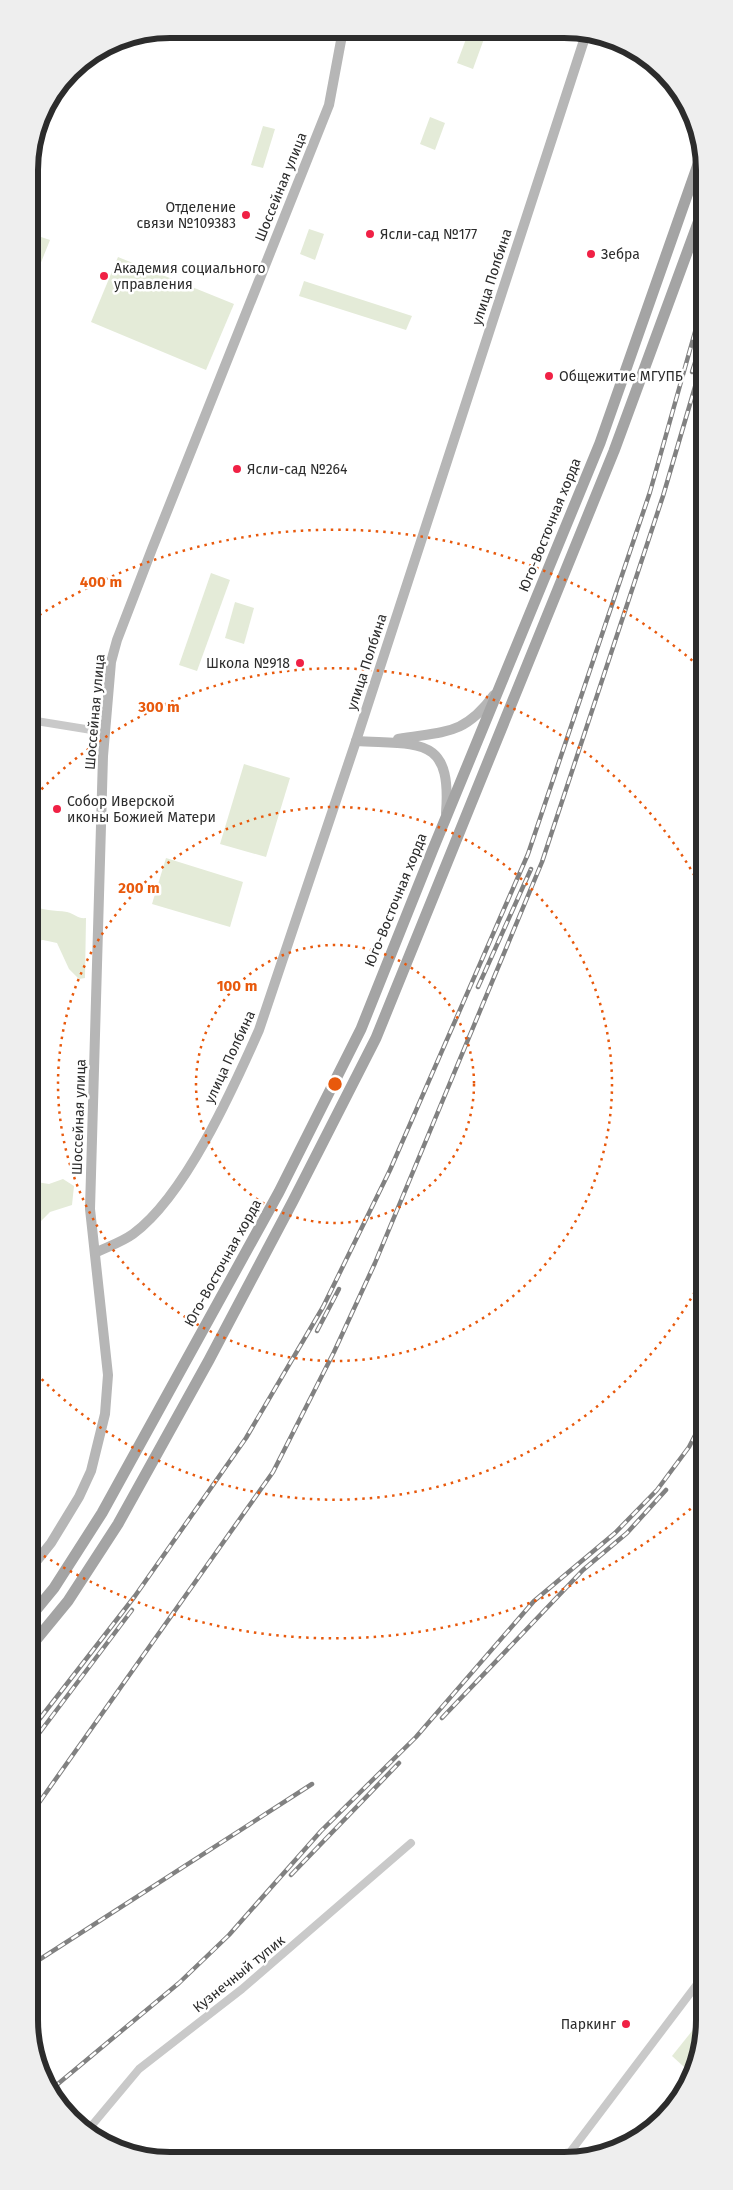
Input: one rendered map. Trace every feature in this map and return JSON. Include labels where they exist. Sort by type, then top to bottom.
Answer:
[{"type":"main road","name":"Шоссейная улица","points":[[38,1559],[51,1542],[79,1497],[91,1471],[105,1414],[108,1375],[90,1201],[104,732],[111,662],[116,640],[329,105],[342,38]]},
{"type":"main road","name":"улица Полбина","points":[[95,1253],[132,1234],[160,1208],[183,1177],[240,1073],[260,1030],[585,39]]},
{"type":"main road","name":"Юго-Восточная хорда","points":[[38,1607],[54,1588],[102,1513],[279,1192],[361,1029],[600,443],[696,170]]},
{"type":"main road","points":[[38,1637],[68,1601],[118,1524],[214,1351],[294,1201],[376,1038],[614,451],[696,228]]},
{"type":"main road","points":[[380,743],[459,728],[480,713],[499,688]]},
{"type":"main road","points":[[356,741],[417,745],[430,749],[436,754],[445,774],[448,790],[446,817]]},
{"type":"street","points":[[38,721],[104,732]]},
{"type":"street","name":"Кузнечный тупик","points":[[91,2126],[139,2069],[242,1989],[411,1843]]},
{"type":"street","points":[[570,2152],[695,1987]]},
{"type":"green space","points":[[466,38],[484,38],[473,69],[457,63]]},
{"type":"green space","points":[[430,117],[445,123],[435,150],[420,144]]},
{"type":"green space","points":[[263,126],[275,129],[263,168],[251,165]]},
{"type":"green space","points":[[309,229],[324,234],[315,260],[300,254]]},
{"type":"green space","points":[[38,236],[50,240],[38,270]]},
{"type":"green space","points":[[118,257],[234,304],[206,370],[91,322]]},
{"type":"green space","points":[[304,281],[412,316],[406,330],[299,296]]},
{"type":"green space","points":[[211,573],[230,580],[197,671],[179,665]]},
{"type":"green space","points":[[235,602],[254,608],[244,644],[225,638]]},
{"type":"green space","points":[[244,764],[290,778],[266,857],[220,844]]},
{"type":"green space","points":[[166,858],[243,882],[230,927],[152,904]]},
{"type":"green space","points":[[38,908],[67,912],[81,918],[86,918],[85,978],[79,979],[69,969],[57,943],[38,941]]},
{"type":"green space","points":[[63,1179],[74,1186],[72,1205],[50,1212],[40,1222],[40,1237],[38,1237],[38,1182],[49,1184]]},
{"type":"green space","points":[[695,2027],[693,2047],[686,2069],[672,2056]]},
{"type":"railway","points":[[38,1721],[135,1596],[246,1438],[323,1307],[390,1170],[528,854],[650,492],[696,329]]},
{"type":"railway","points":[[692,372],[696,360]]},
{"type":"railway","points":[[38,1804],[273,1472],[334,1352],[375,1263],[542,862],[663,496],[696,384]]},
{"type":"railway","points":[[478,987],[531,869]]},
{"type":"railway","points":[[317,1331],[339,1289]]},
{"type":"railway","points":[[55,2087],[179,1983],[229,1935],[321,1831],[416,1737],[534,1601],[615,1533],[657,1490],[689,1447],[695,1435]]},
{"type":"railway","points":[[442,1718],[583,1570],[627,1533],[666,1490]]},
{"type":"railway","points":[[38,1735],[132,1610]]},
{"type":"railway","points":[[291,1875],[399,1763]]},
{"type":"railway","points":[[38,1960],[312,1784]]},
{"type":"place","name":"Отделение связи №109383","points":[[246,215]]},
{"type":"place","name":"Ясли-сад №177","points":[[370,234]]},
{"type":"place","name":"Зебра","points":[[591,254]]},
{"type":"place","name":"Академия социального управления","points":[[104,276]]},
{"type":"place","name":"Общежитие МГУПБ","points":[[549,376]]},
{"type":"place","name":"Ясли-сад №264","points":[[237,469]]},
{"type":"place","name":"Школа №918","points":[[300,663]]},
{"type":"place","name":"Собор Иверской иконы Божией Матери","points":[[57,809]]},
{"type":"place","name":"Паркинг","points":[[626,2024]]}]
